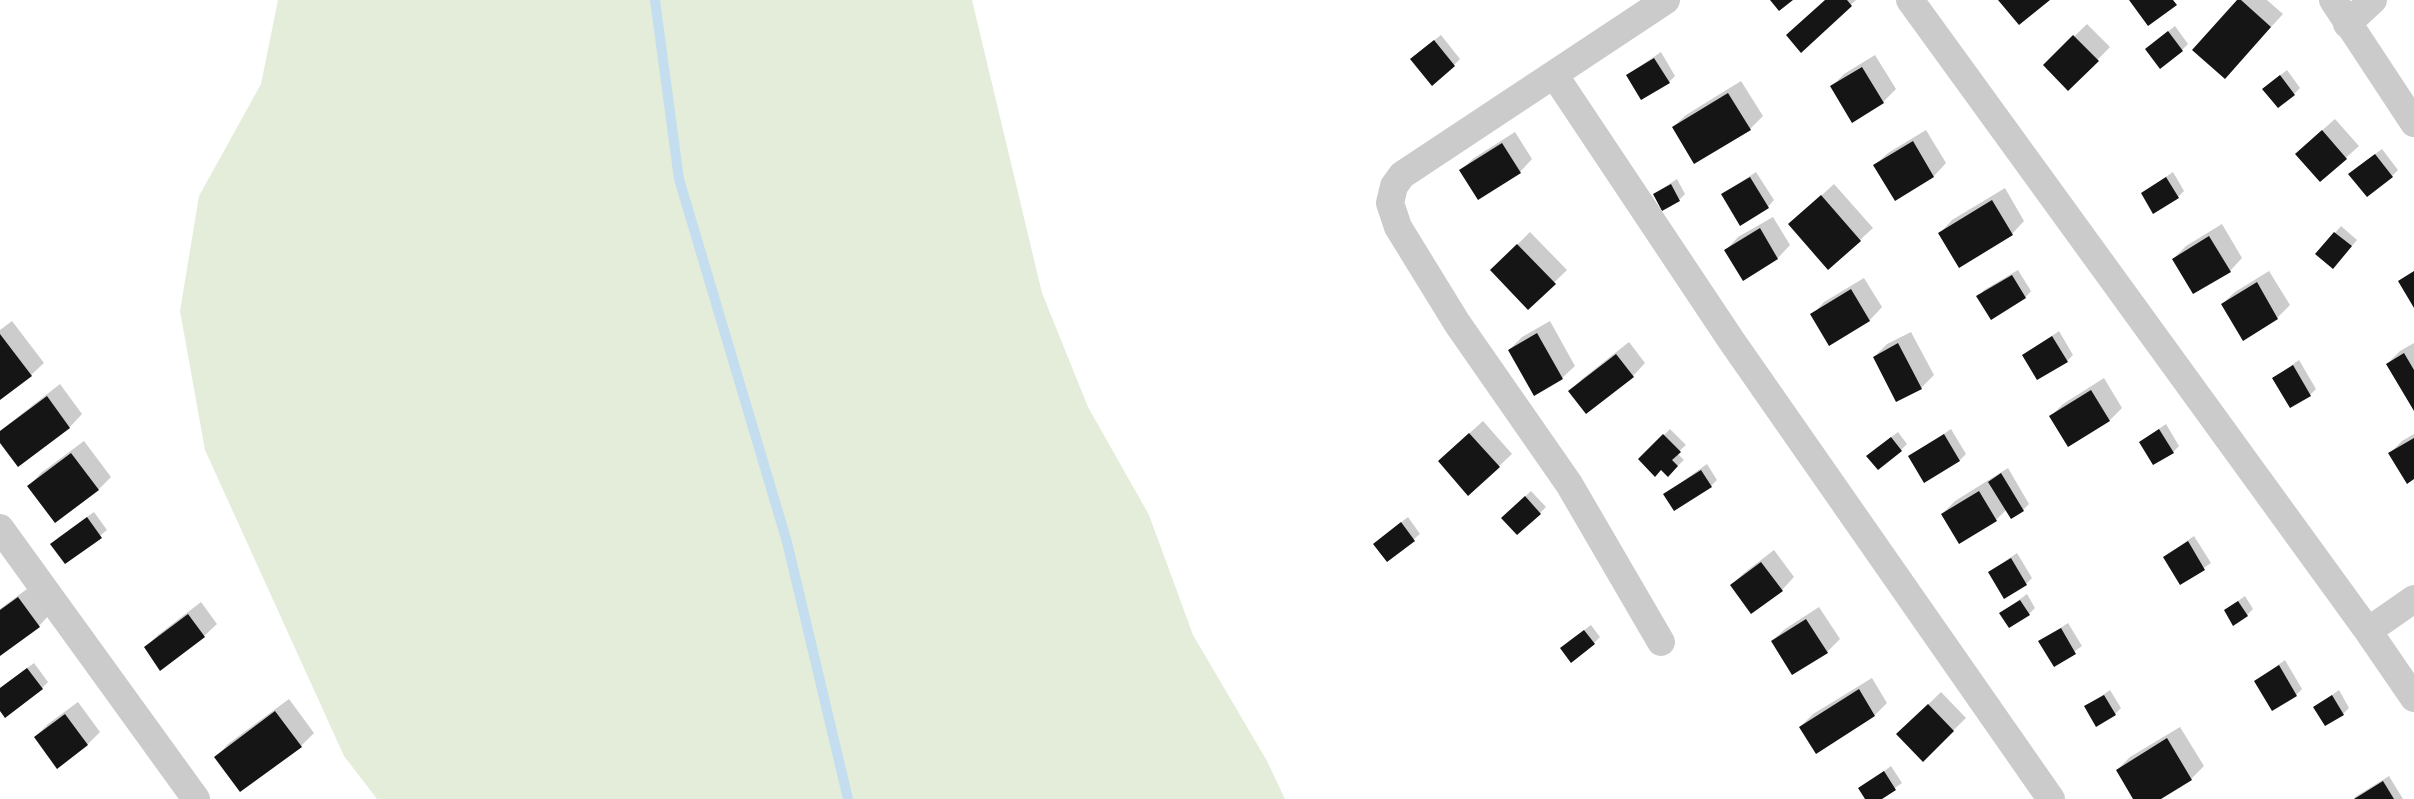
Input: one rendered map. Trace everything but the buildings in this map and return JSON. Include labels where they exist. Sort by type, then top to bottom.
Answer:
[{"type":"street","points":[[1910,0],[2368,631],[2414,698]]},
{"type":"street","points":[[2333,0],[2346,24],[2414,123]]},
{"type":"street","points":[[2346,24],[2373,0]]},
{"type":"street","points":[[1656,2],[1555,76],[1499,110],[1402,175],[1394,186],[1390,203],[1398,227],[1457,323],[1569,484],[1661,642]]},
{"type":"street","points":[[1555,76],[1731,340],[2050,799]]},
{"type":"street","points":[[0,528],[196,799]]},
{"type":"street","points":[[2368,631],[2414,599]]},
{"type":"green space","points":[[278,0],[972,0],[1042,293],[1088,407],[1149,515],[1193,635],[1267,761],[1285,799],[377,799],[344,756],[205,450],[180,311],[199,196],[261,84]]},
{"type":"waterway","points":[[655,0],[679,179],[787,542],[848,799]]}]
